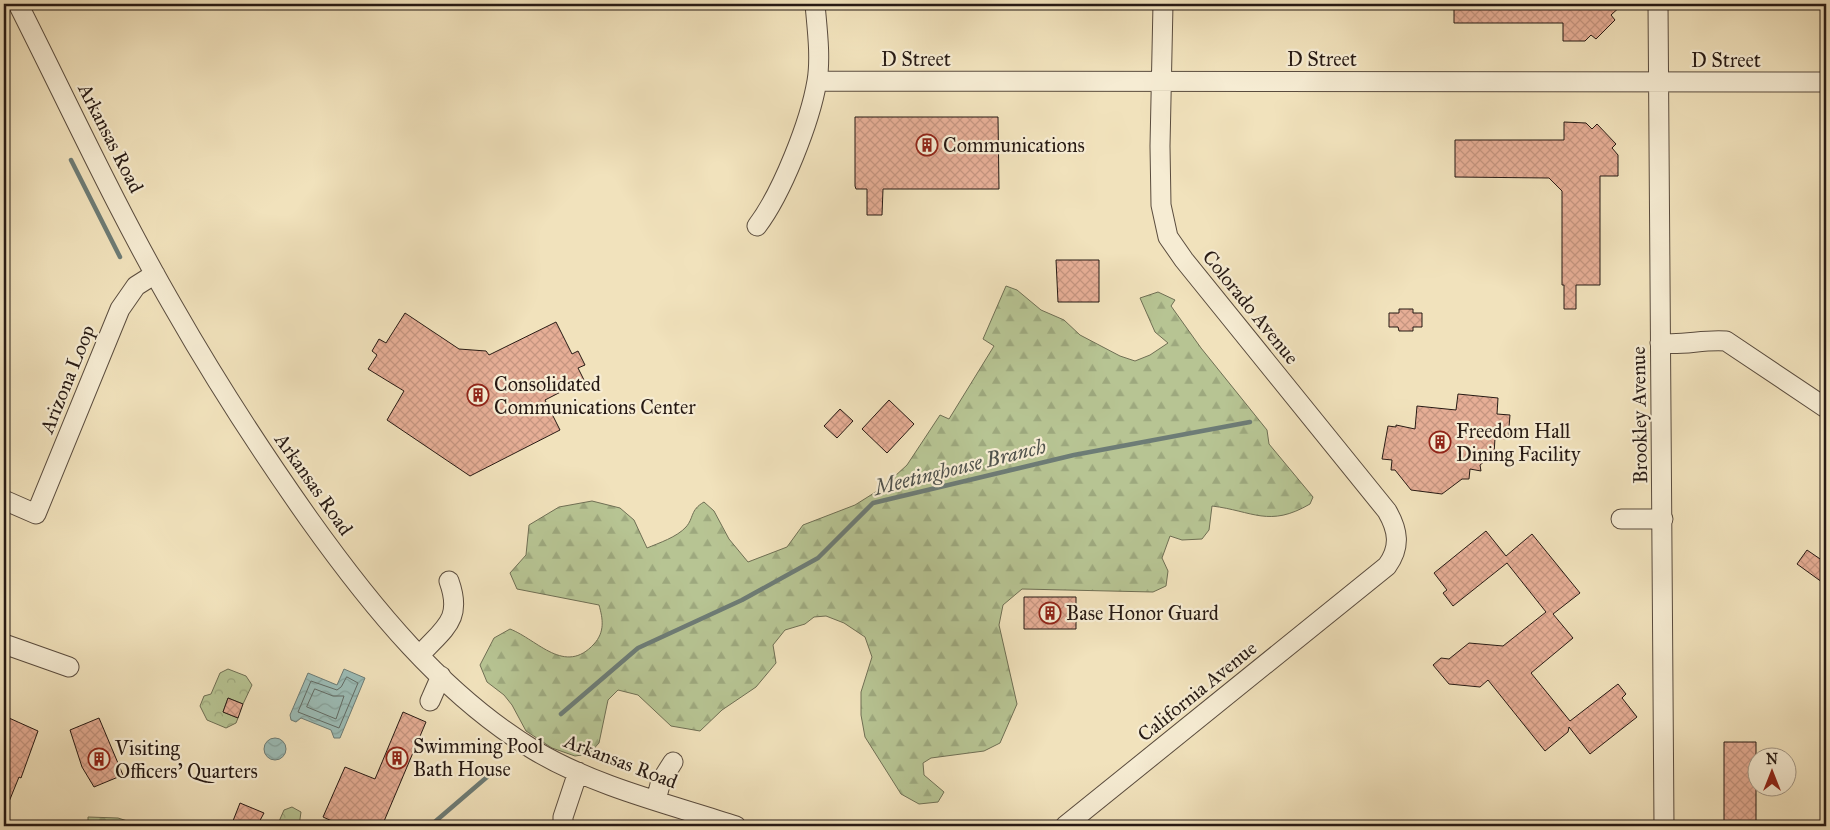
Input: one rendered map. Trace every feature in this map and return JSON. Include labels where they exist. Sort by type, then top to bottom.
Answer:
[{"type":"street","name":"Arkansas Road","points":[[18,4],[183,325],[281,480],[380,612],[441,676],[478,709],[537,752],[578,772],[736,826]]},
{"type":"street","points":[[757,226],[771,208],[799,141],[817,81],[815,4]]},
{"type":"street","name":"Colorado Avenue","points":[[1163,4],[1160,171],[1161,204],[1168,238],[1178,253],[1387,511],[1395,527],[1397,545],[1391,561],[1357,590]]},
{"type":"street","name":"Brookley Avenue","points":[[1658,4],[1664,826]]},
{"type":"street","name":"D Street","points":[[817,81],[1826,82]]},
{"type":"street","name":"Arizona Loop","points":[[4,500],[36,514],[120,309],[136,286],[156,274]]},
{"type":"street","points":[[1660,343],[1677,345],[1710,339],[1726,341],[1826,408]]},
{"type":"street","points":[[1621,519],[1663,519]]},
{"type":"street","points":[[420,655],[452,619],[455,607],[449,581]]},
{"type":"street","name":"California Avenue","points":[[1065,826],[1357,590]]},
{"type":"street","points":[[4,644],[69,667]]},
{"type":"street","points":[[430,701],[441,676]]},
{"type":"street","points":[[656,800],[661,781],[673,762]]},
{"type":"street","points":[[562,826],[563,817],[578,772]]},
{"type":"green space","points":[[1006,286],[1017,290],[1041,310],[1064,320],[1080,335],[1120,356],[1135,361],[1150,355],[1168,343],[1155,332],[1140,298],[1158,292],[1175,300],[1171,306],[1201,348],[1267,430],[1269,444],[1313,497],[1310,504],[1296,511],[1272,516],[1261,516],[1212,506],[1209,530],[1202,539],[1182,540],[1170,536],[1162,558],[1168,571],[1166,586],[1153,592],[1022,589],[1003,605],[999,625],[1017,704],[1000,743],[984,751],[931,758],[923,763],[924,775],[944,792],[938,802],[919,804],[901,794],[865,737],[861,715],[861,692],[872,657],[865,637],[844,623],[826,616],[814,617],[805,624],[785,630],[773,645],[776,663],[756,687],[722,710],[700,731],[671,726],[638,695],[618,690],[608,700],[599,743],[589,754],[575,756],[552,748],[526,731],[512,705],[504,695],[487,682],[480,665],[494,638],[510,629],[552,653],[573,657],[583,653],[594,644],[600,635],[602,625],[599,605],[517,589],[510,573],[526,555],[529,525],[559,507],[592,501],[620,508],[634,520],[647,548],[682,531],[696,508],[704,502],[714,511],[729,539],[748,562],[787,547],[803,525],[855,505],[882,488],[907,465],[940,415],[949,419],[994,346],[983,339]]},
{"type":"green space","points":[[228,669],[246,676],[252,685],[243,704],[228,698],[223,712],[238,718],[236,723],[226,728],[207,720],[200,706],[204,696],[211,694],[220,673]]},
{"type":"green space","points":[[292,807],[301,812],[299,826],[277,826],[284,810]]},
{"type":"green space","points":[[88,817],[118,818],[143,826],[88,826]]},
{"type":"water","points":[[344,669],[365,678],[340,738],[334,738],[331,730],[301,718],[296,722],[291,720],[290,715],[308,673],[337,685]]},
{"type":"water","points":[[275,738],[283,741],[286,749],[283,757],[275,760],[267,757],[264,749],[267,741]]},
{"type":"building","points":[[1454,4],[1623,4],[1611,15],[1615,20],[1596,39],[1591,35],[1585,41],[1563,41],[1563,23],[1454,23]]},
{"type":"building","name":"Communications","points":[[855,117],[998,117],[999,189],[883,189],[882,215],[867,215],[867,189],[856,189],[855,186]]},
{"type":"building","points":[[1564,122],[1586,123],[1592,129],[1597,124],[1616,144],[1612,148],[1618,155],[1618,176],[1600,176],[1600,285],[1576,285],[1576,309],[1564,309],[1564,285],[1562,285],[1562,191],[1549,178],[1455,177],[1455,140],[1564,140]]},
{"type":"building","points":[[1056,260],[1099,260],[1099,302],[1058,302]]},
{"type":"building","points":[[1399,309],[1413,309],[1413,313],[1422,313],[1422,327],[1413,327],[1413,331],[1399,331],[1398,327],[1389,327],[1389,313],[1399,313]]},
{"type":"building","name":"Consolidated Communications Center","points":[[405,313],[459,349],[486,351],[489,355],[556,322],[572,354],[578,351],[585,365],[578,368],[584,380],[545,400],[560,430],[470,476],[387,420],[404,391],[368,369],[377,355],[372,351],[379,339],[386,343]]},
{"type":"building","name":"Freedom Hall Dining Facility","points":[[1458,394],[1498,398],[1497,414],[1510,415],[1508,439],[1495,438],[1494,454],[1480,465],[1481,471],[1470,469],[1469,479],[1462,479],[1442,494],[1411,490],[1395,470],[1391,470],[1392,460],[1382,459],[1388,426],[1396,427],[1396,425],[1415,429],[1417,406],[1456,410]]},
{"type":"building","points":[[889,400],[914,424],[887,453],[862,429]]},
{"type":"building","points":[[840,409],[853,421],[837,438],[824,426]]},
{"type":"building","points":[[1486,531],[1506,556],[1532,534],[1580,593],[1553,614],[1573,638],[1531,673],[1570,721],[1618,684],[1626,694],[1622,698],[1637,717],[1590,754],[1569,727],[1568,732],[1545,751],[1488,680],[1480,687],[1449,684],[1433,665],[1441,658],[1449,659],[1469,643],[1503,646],[1546,612],[1507,563],[1453,606],[1443,593],[1447,590],[1434,573]]},
{"type":"building","points":[[1807,550],[1826,563],[1826,585],[1797,564]]},
{"type":"building","name":"Base Honor Guard","points":[[1024,597],[1076,597],[1076,629],[1024,629]]},
{"type":"building","points":[[228,698],[243,704],[238,718],[223,712]]},
{"type":"building","points":[[403,712],[426,722],[382,826],[332,826],[334,822],[323,817],[345,767],[375,779]]},
{"type":"building","points":[[9,718],[38,731],[21,778],[19,777],[4,814],[4,731]]},
{"type":"building","name":"Visiting Officers' Quarters","points":[[99,718],[123,775],[94,787],[82,767],[70,730]]},
{"type":"building","points":[[1724,742],[1756,742],[1756,748],[1748,748],[1748,798],[1756,798],[1756,826],[1724,826]]},
{"type":"building","points":[[240,803],[264,813],[257,826],[231,826]]},
{"type":"waterway","points":[[71,160],[120,257]]},
{"type":"waterway","name":"Meetinghouse Branch","points":[[561,714],[638,648],[742,600],[818,558],[873,503],[1074,455],[1250,422]]},
{"type":"waterway","name":"Meetinghouse Branch","points":[[430,826],[487,777]]},
{"type":"place","name":"Communications","points":[[927,145]]},
{"type":"place","name":"Consolidated Communications Center","points":[[478,395]]},
{"type":"place","name":"Freedom Hall Dining Facility","points":[[1440,442]]},
{"type":"place","name":"Base Honor Guard","points":[[1050,613]]},
{"type":"place","name":"Swimming Pool Bath House","points":[[397,758]]},
{"type":"place","name":"Visiting Officers' Quarters","points":[[99,759]]}]
